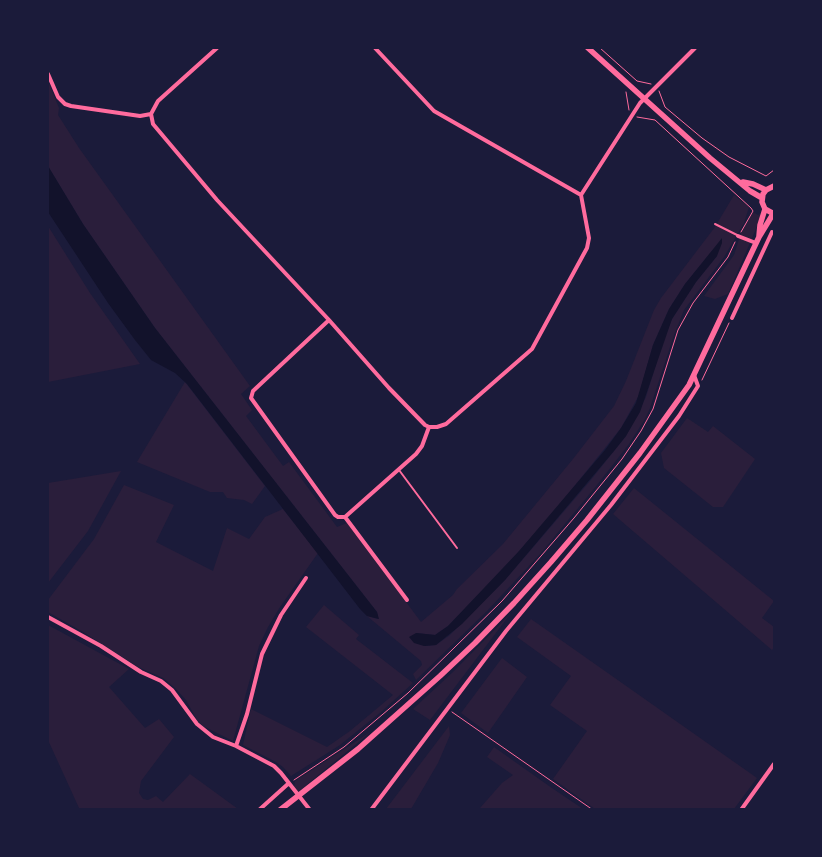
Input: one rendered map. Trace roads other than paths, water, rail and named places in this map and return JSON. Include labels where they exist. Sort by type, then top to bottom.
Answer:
[{"type":"main road","points":[[588,48],[710,158],[750,191],[762,198]]},
{"type":"main road","points":[[741,182],[753,184],[766,190]]},
{"type":"main road","points":[[280,810],[358,749],[475,643],[551,562],[621,478],[674,408],[694,375],[756,243],[774,214],[766,210],[762,198],[766,190],[774,186]]},
{"type":"main road","points":[[759,237],[760,225],[766,210]]},
{"type":"street","points":[[217,48],[158,101],[151,114],[152,124],[217,200],[329,320],[389,388],[429,427],[446,424],[532,349],[587,248],[589,238],[581,195],[644,99],[695,48]]},
{"type":"street","points":[[375,48],[434,111],[581,195]]},
{"type":"street","points":[[48,74],[58,97],[65,104],[140,116],[151,114]]},
{"type":"street","points":[[732,318],[772,232]]},
{"type":"street","points":[[738,236],[756,243]]},
{"type":"street","points":[[748,262],[755,265]]},
{"type":"street","points":[[329,320],[253,391],[251,398],[335,515],[338,517],[345,516],[416,454],[422,446],[429,427]]},
{"type":"street","points":[[371,810],[446,708],[533,597],[634,477],[679,416],[698,386],[694,375]]},
{"type":"street","points":[[345,516],[407,600]]},
{"type":"street","points":[[236,746],[247,714],[262,654],[281,615],[306,578]]},
{"type":"street","points":[[48,617],[100,646],[141,672],[161,681],[172,690],[197,724],[213,737],[236,746],[274,766],[310,810]]},
{"type":"street","points":[[741,810],[774,764]]},
{"type":"street","points":[[258,810],[289,783]]},
{"type":"lane","points":[[715,224],[738,236]]},
{"type":"lane","points":[[398,470],[456,548]]}]
